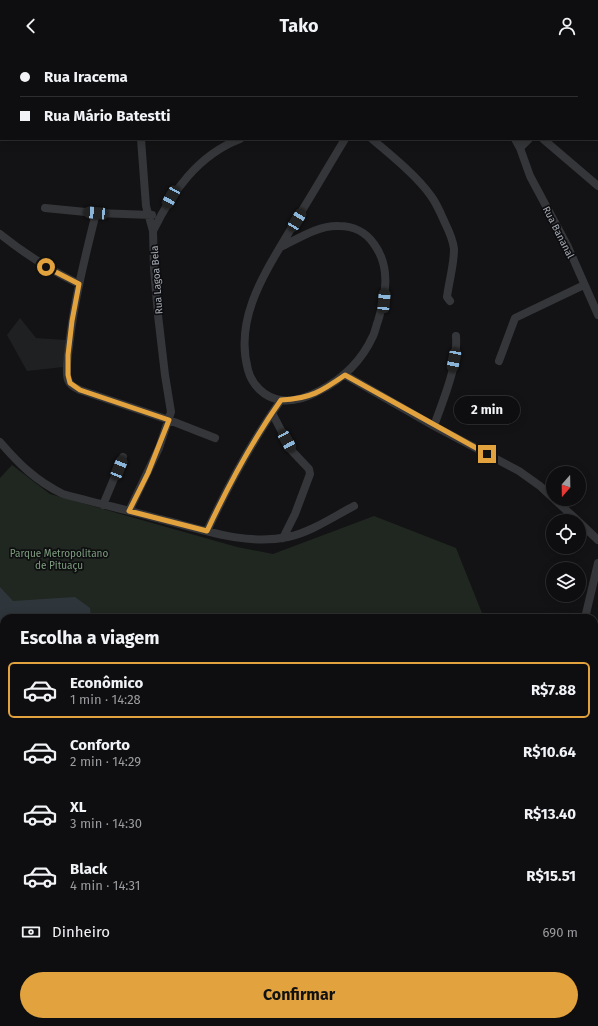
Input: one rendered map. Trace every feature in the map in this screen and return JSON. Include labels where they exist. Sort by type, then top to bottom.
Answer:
[{"type":"street","name":"Rua Lagoa Bela","points":[[129,511],[148,473],[171,416],[171,406],[165,375],[158,315],[154,269],[153,231],[148,215],[145,195],[141,140]]},
{"type":"street","points":[[153,231],[171,197],[186,177],[218,150],[238,140]]},
{"type":"street","points":[[281,247],[315,231],[338,226],[349,227],[361,231],[371,239],[381,253],[385,268],[386,280],[384,301],[374,336],[354,366],[345,375],[315,394],[304,398],[281,400],[263,393],[256,386],[250,376],[244,357],[244,341],[247,320],[259,283],[344,140]]},
{"type":"street","points":[[373,140],[388,152],[432,196],[450,232],[454,247],[453,263],[447,297],[450,301]]},
{"type":"street","name":"Rua Bananal","points":[[516,140],[530,176],[562,236],[598,315]]},
{"type":"street","points":[[520,148],[528,140]]},
{"type":"street","points":[[544,140],[598,186]]},
{"type":"street","points":[[45,208],[96,213],[161,215]]},
{"type":"street","points":[[96,213],[72,321],[68,355],[68,375],[70,383],[80,390],[169,420],[215,438]]},
{"type":"street","points":[[0,234],[41,264],[79,284]]},
{"type":"street","points":[[499,361],[515,318],[584,285]]},
{"type":"street","points":[[434,426],[451,377],[456,351],[456,336]]},
{"type":"street","points":[[345,375],[434,426],[519,471],[546,492]]},
{"type":"street","points":[[207,531],[239,468],[281,400]]},
{"type":"street","points":[[272,413],[292,451],[309,469],[310,474],[295,514],[283,538]]},
{"type":"street","points":[[0,442],[19,463],[42,483],[63,494],[207,531],[248,539],[283,538],[304,532],[354,506]]},
{"type":"street","points":[[103,504],[123,457]]},
{"type":"street","points":[[561,506],[569,514]]},
{"type":"street","points":[[586,529],[598,540]]},
{"type":"street","points":[[586,614],[598,563]]},
{"type":"street","points":[[589,596],[598,598]]},
{"type":"shaded area","points":[[20,318],[36,338],[66,340],[63,367],[27,371],[7,335]]},
{"type":"shaded area","points":[[0,587],[13,601],[75,597],[90,608],[91,614],[0,614]]},
{"type":"green space","name":"Parque Metropolitano de Pituaçu","points":[[12,465],[50,494],[237,547],[273,554],[374,516],[456,548],[482,614],[0,614],[0,478]]},
{"type":"route","points":[[46,267],[79,284],[72,321],[68,355],[68,379],[74,388],[169,420],[159,448],[129,511],[207,531],[220,503],[250,449],[281,400],[294,400],[315,394],[345,375],[434,426],[487,454]]}]
